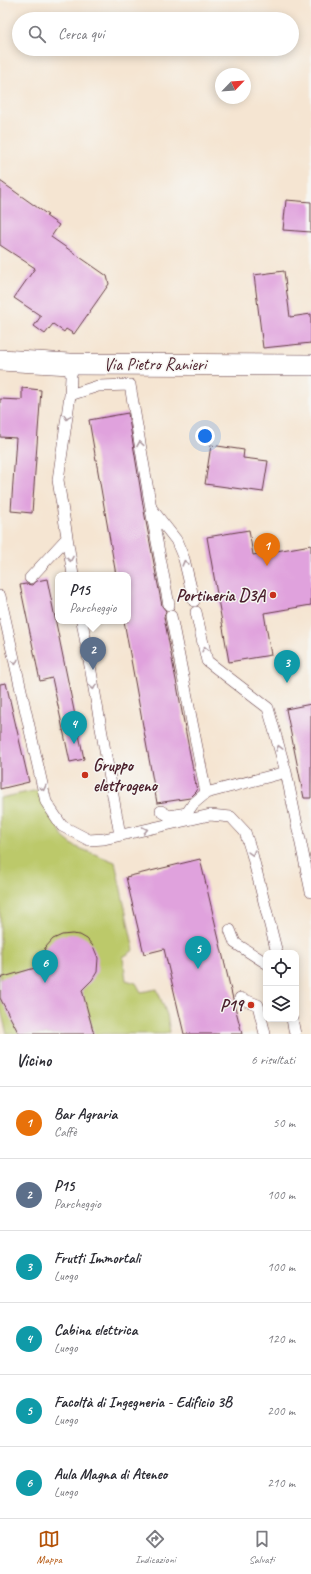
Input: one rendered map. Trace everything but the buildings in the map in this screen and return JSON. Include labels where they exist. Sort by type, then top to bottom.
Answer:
[{"type":"street","name":"Via Pietro Ranieri","points":[[0,360],[70,364],[311,365]]},
{"type":"lane","points":[[70,364],[70,395],[58,480],[72,572]]},
{"type":"lane","points":[[70,395],[98,386],[130,385],[170,611],[206,793]]},
{"type":"lane","points":[[151,508],[176,540],[184,559],[207,661],[268,708],[286,772],[311,892]]},
{"type":"lane","points":[[30,578],[66,538]]},
{"type":"lane","points":[[0,596],[46,802],[62,826],[89,840],[104,839],[210,815],[231,817],[246,832],[276,950]]},
{"type":"lane","points":[[83,624],[120,835]]},
{"type":"lane","points":[[161,811],[169,816],[187,813],[192,804],[206,793],[286,772]]},
{"type":"lane","points":[[230,930],[235,943],[263,961]]},
{"type":"lane","points":[[240,998],[258,1005],[265,1034]]},
{"type":"lane","points":[[293,1022],[295,1034]]},
{"type":"green space","points":[[38,790],[64,838],[74,846],[115,862],[134,950],[123,957],[126,980],[136,983],[141,992],[157,989],[167,1015],[170,1032],[165,1034],[7,1034],[0,1007],[0,798]]},
{"type":"place","name":"Bar Agraria","points":[[267,566]]},
{"type":"place","name":"Portineria D3A","points":[[273,595]]},
{"type":"place","name":"P15","points":[[93,670]]},
{"type":"place","name":"Frutti Immortali","points":[[287,683]]},
{"type":"place","name":"Cabina elettrica","points":[[74,744]]},
{"type":"place","name":"Gruppo elettrogeno","points":[[85,775]]},
{"type":"place","name":"Facoltà di Ingegneria - Edificio 3B","points":[[198,969]]},
{"type":"place","name":"Aula Magna di Ateneo","points":[[45,983]]},
{"type":"place","name":"P19","points":[[251,1005]]}]
